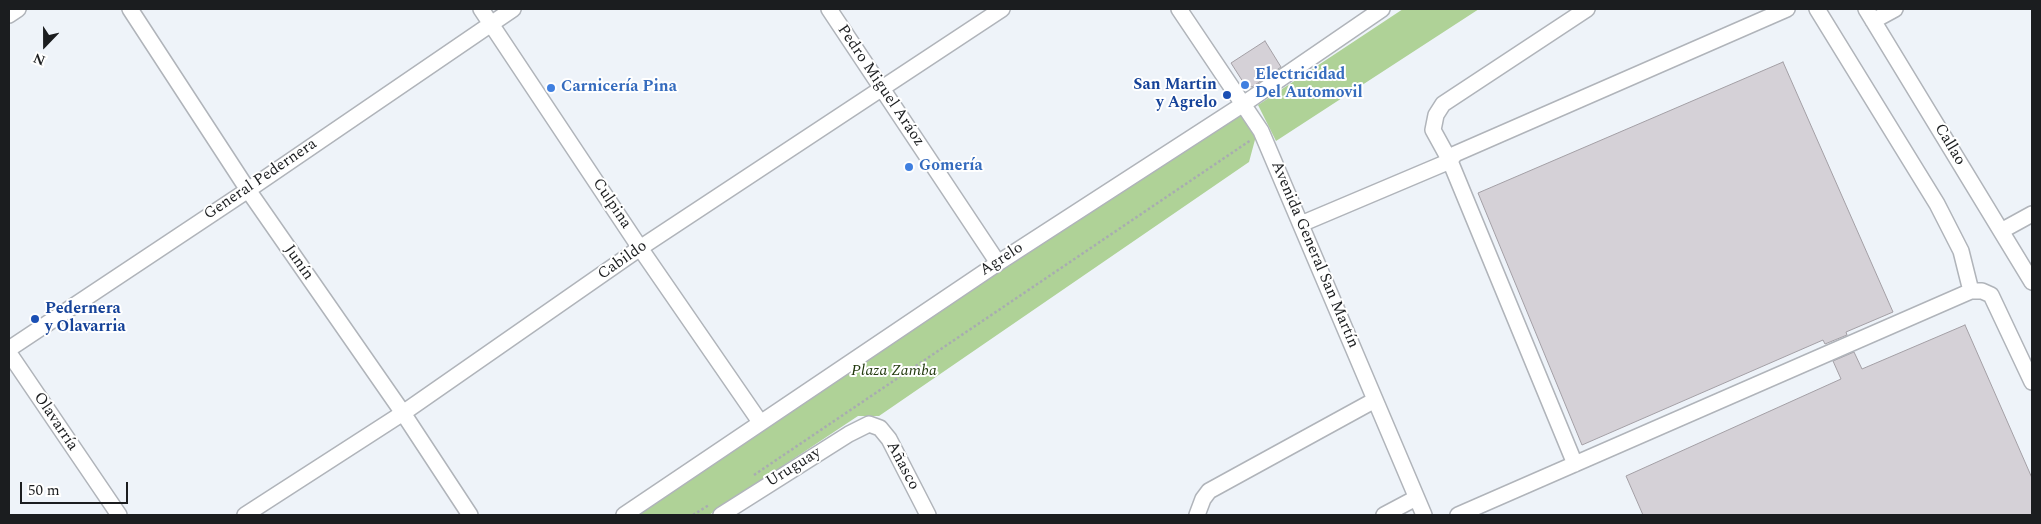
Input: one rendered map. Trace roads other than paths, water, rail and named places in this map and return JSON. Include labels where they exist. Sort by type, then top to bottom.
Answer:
[{"type":"street","points":[[9,15],[18,9]]},
{"type":"street","name":"Junín","points":[[130,9],[248,190],[403,413],[470,515]]},
{"type":"street","name":"Culpina","points":[[481,9],[640,248],[760,422]]},
{"type":"street","name":"General Pedernera","points":[[9,351],[512,9]]},
{"type":"street","name":"Pedro Miguel Aráoz","points":[[829,9],[998,263]]},
{"type":"street","name":"Cabildo","points":[[245,515],[403,413],[640,248],[1002,9]]},
{"type":"street","name":"Avenida General San Martín","points":[[1179,9],[1261,131],[1424,515]]},
{"type":"street","name":"Agrelo","points":[[624,515],[998,263],[1242,105],[1382,9]]},
{"type":"street","points":[[1576,464],[1450,161],[1433,130],[1436,115],[1443,104],[1587,9]]},
{"type":"street","points":[[1301,224],[1450,161],[1455,154],[1787,9]]},
{"type":"street","points":[[1817,9],[1937,204],[1961,251],[1971,291]]},
{"type":"street","points":[[1870,15],[1894,9]]},
{"type":"street","name":"Callao","points":[[1870,15],[2032,282]]},
{"type":"street","points":[[2001,231],[2032,214]]},
{"type":"street","points":[[1458,515],[1971,291],[1982,291],[1991,295],[2032,382]]},
{"type":"street","name":"Olavarría","points":[[9,351],[119,515]]},
{"type":"street","points":[[1197,515],[1202,499],[1209,491],[1375,400]]},
{"type":"street","name":"Uruguay","points":[[721,515],[849,434],[870,424]]},
{"type":"street","name":"Añasco","points":[[870,424],[880,428],[889,439],[928,515]]},
{"type":"street","points":[[1384,515],[1416,498]]},
{"type":"place","name":"Electricidad Del Automovil","points":[[1245,85]]},
{"type":"place","name":"Carnicería Pina","points":[[551,88]]},
{"type":"place","name":"San Martin y Agrelo","points":[[1227,95]]},
{"type":"place","name":"Gomería","points":[[909,167]]},
{"type":"place","name":"Pedernera y Olavarria","points":[[35,319]]},
{"type":"park label","name":"Plaza Zamba","points":[[894,372]]}]
